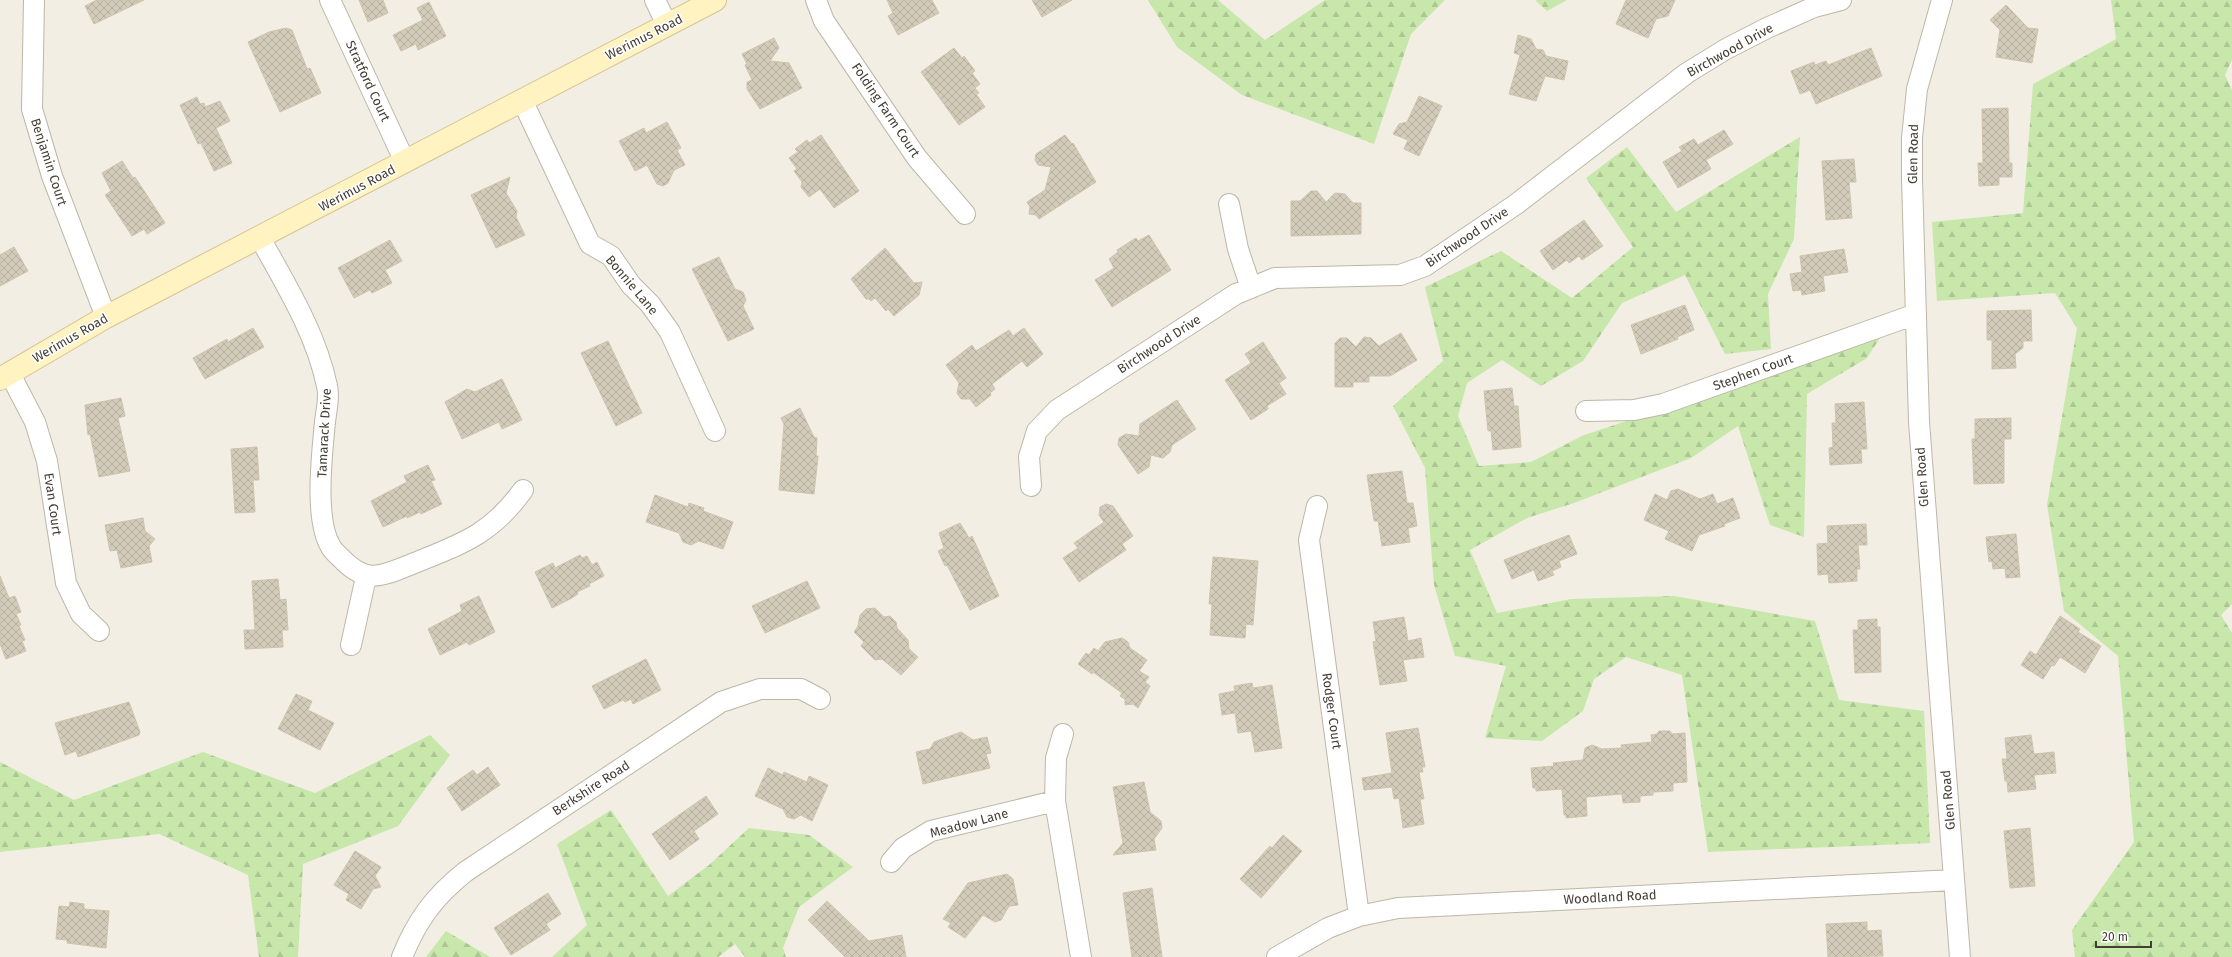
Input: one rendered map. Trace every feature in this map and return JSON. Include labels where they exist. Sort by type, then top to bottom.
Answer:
[{"type":"main road","name":"Werimus Road","points":[[5,376],[106,317],[715,0]]},
{"type":"street","name":"Benjamin Court","points":[[34,0],[32,109],[52,176],[106,317]]},
{"type":"street","name":"Stratford Court","points":[[330,0],[405,162]]},
{"type":"street","points":[[655,0],[667,25]]},
{"type":"street","name":"Folding Farm Court","points":[[816,0],[824,21],[917,158],[965,214]]},
{"type":"street","name":"Birchwood Drive","points":[[1031,486],[1029,457],[1037,431],[1057,410],[1236,294],[1275,278],[1400,274],[1425,266],[1515,205],[1687,73],[1726,49],[1767,28],[1814,7],[1841,0]]},
{"type":"street","name":"Glen Road","points":[[1942,0],[1917,89],[1912,138],[1916,314],[1924,501],[1960,957]]},
{"type":"street","name":"Bonnie Lane","points":[[522,100],[590,244],[611,256],[631,285],[650,304],[670,332],[715,431]]},
{"type":"street","points":[[1229,204],[1238,250],[1251,288]]},
{"type":"street","name":"Tamarack Drive","points":[[260,238],[311,332],[328,388],[323,442],[323,526],[331,548],[348,566],[366,577]]},
{"type":"street","name":"Stephen Court","points":[[1586,410],[1634,410],[1663,404],[1916,314]]},
{"type":"street","name":"Evan Court","points":[[5,376],[35,422],[47,461],[66,583],[81,614],[99,631]]},
{"type":"street","points":[[351,645],[366,577],[389,573],[459,545],[489,528],[509,510],[522,490]]},
{"type":"street","name":"Rodger Court","points":[[1317,506],[1309,540],[1359,916]]},
{"type":"street","name":"Berkshire Road","points":[[402,957],[413,931],[428,907],[445,888],[465,872],[721,702],[760,689],[801,689],[820,699]]},
{"type":"street","points":[[1063,734],[1056,758],[1055,801],[1081,957]]},
{"type":"street","name":"Meadow Lane","points":[[891,862],[903,848],[931,831],[1055,801]]},
{"type":"street","name":"Woodland Road","points":[[1277,957],[1328,928],[1359,916],[1406,908],[1954,880]]},
{"type":"green space","points":[[1148,0],[1218,0],[1265,40],[1325,0],[1445,0],[1411,34],[1374,144],[1242,95],[1177,47]]},
{"type":"green space","points":[[1535,0],[1567,0],[1547,11]]},
{"type":"green space","points":[[2111,0],[2232,0],[2232,60],[2225,75],[2232,90],[2232,604],[2221,615],[2232,633],[2232,957],[2075,957],[2072,930],[2134,842],[2118,656],[2064,611],[2047,505],[2077,328],[2055,293],[1937,301],[1932,222],[2023,213],[2033,84],[2116,39]]},
{"type":"green space","points":[[1800,137],[1794,239],[1768,294],[1771,349],[1725,354],[1685,275],[1622,303],[1583,361],[1541,386],[1502,360],[1467,383],[1458,416],[1479,466],[1531,462],[1584,435],[1880,338],[1867,358],[1807,394],[1804,537],[1770,525],[1738,426],[1691,458],[1574,503],[1527,518],[1470,550],[1497,613],[1571,599],[1674,596],[1815,621],[1839,700],[1924,711],[1930,843],[1708,852],[1682,675],[1626,657],[1594,679],[1583,711],[1542,741],[1485,738],[1506,666],[1455,656],[1434,585],[1425,468],[1393,406],[1443,361],[1425,287],[1501,251],[1572,298],[1633,247],[1586,178],[1627,147],[1676,212]]},
{"type":"green space","points":[[430,735],[450,755],[398,826],[303,864],[298,957],[259,957],[248,875],[159,834],[0,852],[0,762],[74,800],[203,752],[315,793]]},
{"type":"green space","points":[[611,810],[668,896],[709,865],[749,828],[809,835],[853,867],[799,907],[783,948],[786,957],[745,957],[735,944],[718,957],[552,957],[587,925],[557,844]]},
{"type":"green space","points":[[446,931],[490,957],[426,957]]},
{"type":"building","points":[[97,0],[144,0],[94,24],[85,6]]},
{"type":"building","points":[[359,0],[383,0],[388,13],[368,22]]},
{"type":"building","points":[[887,0],[932,0],[939,13],[898,35],[888,16],[893,13]]},
{"type":"building","points":[[1032,0],[1072,0],[1042,17]]},
{"type":"building","points":[[1626,0],[1675,0],[1668,16],[1656,19],[1648,38],[1616,24]]},
{"type":"building","points":[[429,2],[446,36],[418,50],[416,44],[401,51],[393,35],[423,20],[417,8]]},
{"type":"building","points":[[2006,5],[2028,28],[2038,29],[2032,63],[1996,57],[2000,30],[1990,20]]},
{"type":"building","points":[[286,28],[292,30],[307,69],[310,68],[321,93],[280,112],[248,42],[269,32]]},
{"type":"building","points":[[1518,35],[1531,39],[1536,49],[1543,50],[1546,56],[1568,61],[1564,80],[1545,76],[1536,101],[1509,94],[1520,55],[1514,53]]},
{"type":"building","points":[[774,38],[779,48],[770,61],[789,63],[802,88],[760,109],[747,89],[747,82],[752,80],[742,54]]},
{"type":"building","points":[[954,48],[962,58],[964,56],[975,71],[972,73],[980,84],[975,88],[979,93],[976,94],[985,107],[959,125],[921,72]]},
{"type":"building","points":[[1871,48],[1882,76],[1816,104],[1810,90],[1800,94],[1791,71],[1814,62],[1815,65],[1826,61],[1828,65]]},
{"type":"building","points":[[1419,96],[1442,106],[1419,156],[1404,149],[1408,140],[1393,134],[1399,124],[1407,122]]},
{"type":"building","points":[[197,97],[200,104],[204,103],[205,107],[220,101],[230,121],[216,128],[232,163],[214,171],[201,143],[198,144],[180,105]]},
{"type":"building","points":[[2008,108],[2009,163],[2012,163],[2012,177],[1999,177],[1999,185],[1979,186],[1978,163],[1983,163],[1982,109]]},
{"type":"building","points":[[667,122],[681,148],[677,150],[685,165],[674,170],[668,183],[663,186],[657,184],[647,165],[635,171],[619,141],[644,128],[646,133]]},
{"type":"building","points":[[1724,130],[1733,144],[1706,160],[1711,169],[1678,188],[1663,162],[1682,151],[1679,147],[1694,139],[1698,145]]},
{"type":"building","points":[[821,135],[859,191],[834,208],[820,189],[809,197],[801,187],[802,182],[794,171],[797,169],[789,158],[798,152],[795,149],[807,140],[809,143]]},
{"type":"building","points":[[1065,135],[1072,144],[1073,143],[1096,182],[1039,219],[1036,215],[1029,214],[1030,207],[1027,202],[1045,190],[1051,167],[1038,165],[1035,160],[1036,154]]},
{"type":"building","points":[[1854,159],[1856,182],[1849,182],[1852,218],[1826,220],[1822,161]]},
{"type":"building","points":[[122,161],[133,178],[135,177],[165,223],[147,234],[144,229],[132,236],[105,195],[111,191],[102,173]]},
{"type":"building","points":[[510,177],[506,193],[517,211],[516,217],[525,235],[496,248],[471,195]]},
{"type":"building","points":[[1311,191],[1317,191],[1326,202],[1335,193],[1345,194],[1353,203],[1361,203],[1361,234],[1291,236],[1291,201],[1300,201]]},
{"type":"building","points":[[1584,220],[1603,246],[1582,260],[1579,256],[1569,263],[1567,260],[1553,270],[1540,251]]},
{"type":"building","points":[[1149,235],[1171,270],[1112,307],[1095,280],[1114,268],[1109,259],[1118,252],[1117,250],[1136,238],[1138,241]]},
{"type":"building","points":[[390,240],[402,261],[385,270],[392,283],[372,293],[370,290],[354,298],[338,268]]},
{"type":"building","points":[[14,247],[28,271],[0,286],[0,255]]},
{"type":"building","points":[[885,248],[914,283],[922,282],[919,295],[894,316],[888,309],[886,311],[875,298],[871,301],[866,299],[851,279]]},
{"type":"building","points":[[1844,249],[1848,272],[1823,276],[1825,291],[1802,295],[1801,290],[1793,291],[1790,274],[1802,272],[1800,256]]},
{"type":"building","points":[[719,257],[735,289],[743,292],[746,300],[743,306],[754,329],[728,341],[692,269]]},
{"type":"building","points":[[1685,305],[1694,330],[1677,337],[1678,339],[1641,354],[1631,325]]},
{"type":"building","points":[[2031,310],[2032,341],[2023,341],[2023,348],[2015,354],[2016,368],[1992,369],[1992,340],[1987,340],[1987,311]]},
{"type":"building","points":[[253,328],[264,347],[205,379],[193,358],[227,339],[228,342]]},
{"type":"building","points":[[1024,328],[1043,354],[1027,367],[1022,361],[992,384],[995,389],[990,393],[991,395],[976,407],[970,399],[961,399],[957,393],[959,383],[946,365],[972,345],[976,351],[1009,330],[1013,336]]},
{"type":"building","points":[[1401,333],[1417,360],[1390,376],[1369,376],[1369,382],[1353,382],[1353,387],[1335,387],[1335,343],[1340,338],[1347,338],[1356,347],[1364,337],[1371,338],[1379,346]]},
{"type":"building","points":[[608,341],[642,413],[616,426],[581,353]]},
{"type":"building","points":[[1263,342],[1286,378],[1279,383],[1286,394],[1267,406],[1268,409],[1251,420],[1225,380],[1251,363],[1245,354]]},
{"type":"building","points":[[502,379],[522,420],[502,429],[499,422],[462,439],[445,402],[467,389],[475,392]]},
{"type":"building","points":[[1512,388],[1514,406],[1518,406],[1521,447],[1493,450],[1491,431],[1488,431],[1484,391]]},
{"type":"building","points":[[121,398],[125,416],[118,418],[130,471],[99,477],[90,434],[88,435],[85,405]]},
{"type":"building","points":[[1177,400],[1196,429],[1172,445],[1170,452],[1163,458],[1151,455],[1149,467],[1138,474],[1118,445],[1119,438],[1126,434],[1139,436],[1140,424]]},
{"type":"building","points":[[1864,402],[1867,449],[1861,449],[1862,463],[1830,465],[1829,448],[1833,447],[1832,423],[1836,423],[1835,404]]},
{"type":"building","points":[[800,408],[814,437],[817,438],[816,456],[818,456],[814,494],[779,490],[784,424],[781,418]]},
{"type":"building","points":[[2011,418],[2011,439],[2004,439],[2004,483],[1974,484],[1972,439],[1975,439],[1975,419]]},
{"type":"building","points":[[257,447],[259,480],[253,480],[255,512],[235,513],[231,449]]},
{"type":"building","points":[[428,465],[435,480],[431,481],[442,504],[421,514],[420,512],[407,518],[407,516],[383,527],[371,501],[407,482],[404,476]]},
{"type":"building","points":[[1402,471],[1407,503],[1413,503],[1417,526],[1408,528],[1410,542],[1382,546],[1378,521],[1374,521],[1367,475]]},
{"type":"building","points":[[1678,489],[1700,499],[1713,494],[1717,504],[1733,498],[1740,518],[1724,524],[1725,526],[1699,535],[1692,551],[1665,539],[1669,531],[1644,520],[1655,494],[1667,500],[1671,491]]},
{"type":"building","points":[[655,495],[688,507],[689,503],[704,508],[703,511],[733,522],[723,549],[699,541],[691,545],[683,542],[679,533],[646,522]]},
{"type":"building","points":[[1106,504],[1113,506],[1133,536],[1122,544],[1126,550],[1079,582],[1063,558],[1078,548],[1074,543],[1104,522],[1099,515],[1100,507]]},
{"type":"building","points":[[143,518],[145,531],[155,539],[149,546],[152,562],[121,568],[117,550],[110,551],[105,525]]},
{"type":"building","points":[[960,523],[969,538],[972,536],[999,596],[970,610],[947,565],[945,566],[938,551],[944,548],[939,533]]},
{"type":"building","points":[[1866,524],[1867,545],[1858,545],[1860,569],[1857,569],[1857,581],[1829,583],[1828,574],[1818,575],[1817,544],[1828,543],[1827,526]]},
{"type":"building","points":[[2016,534],[2020,577],[2006,578],[2005,568],[1993,569],[1992,561],[1989,562],[1986,537]]},
{"type":"building","points":[[1569,535],[1577,554],[1559,561],[1561,567],[1552,571],[1554,575],[1538,581],[1534,570],[1512,579],[1504,560]]},
{"type":"building","points":[[580,555],[582,558],[587,556],[592,565],[597,562],[604,576],[589,584],[590,586],[577,592],[578,594],[570,599],[552,608],[535,572],[553,563],[555,568]]},
{"type":"building","points":[[1213,557],[1258,561],[1253,625],[1246,624],[1245,638],[1210,635],[1212,604],[1209,604]]},
{"type":"building","points":[[0,576],[9,598],[15,596],[21,612],[16,614],[21,625],[19,626],[25,640],[22,641],[26,651],[6,659],[0,644]]},
{"type":"building","points":[[278,579],[280,600],[286,599],[288,630],[282,630],[283,647],[245,649],[244,630],[255,630],[252,581]]},
{"type":"building","points":[[807,581],[820,608],[765,633],[752,606]]},
{"type":"building","points":[[479,596],[495,632],[469,645],[467,642],[440,655],[428,629],[462,611],[460,605]]},
{"type":"building","points":[[875,608],[884,617],[890,616],[896,622],[897,628],[908,640],[909,649],[918,657],[901,675],[882,659],[875,660],[861,646],[864,642],[854,632],[858,626],[860,615],[866,609]]},
{"type":"building","points":[[2060,616],[2080,629],[2078,632],[2101,646],[2085,673],[2060,657],[2054,666],[2052,665],[2043,679],[2021,665],[2030,651],[2036,655]]},
{"type":"building","points":[[1404,617],[1408,641],[1421,638],[1424,657],[1403,660],[1407,681],[1380,685],[1373,642],[1376,641],[1373,622]]},
{"type":"building","points":[[1877,619],[1877,627],[1880,627],[1881,672],[1855,673],[1853,630],[1858,630],[1858,620]]},
{"type":"building","points":[[1122,638],[1128,642],[1130,648],[1147,660],[1139,671],[1149,677],[1145,682],[1150,686],[1138,708],[1133,704],[1125,705],[1125,699],[1120,696],[1122,693],[1093,672],[1092,674],[1078,664],[1086,653],[1089,655],[1094,648],[1098,651],[1105,642]]},
{"type":"building","points":[[646,659],[661,690],[633,704],[631,699],[625,702],[623,700],[604,709],[592,686]]},
{"type":"building","points":[[1252,683],[1253,688],[1272,685],[1282,748],[1255,752],[1251,731],[1238,733],[1235,713],[1222,715],[1219,694],[1235,691],[1234,686]]},
{"type":"building","points":[[296,694],[312,701],[308,710],[334,723],[320,750],[278,729]]},
{"type":"building","points":[[129,702],[140,732],[139,735],[78,757],[76,751],[65,755],[55,723]]},
{"type":"building","points":[[1418,728],[1425,767],[1422,767],[1423,772],[1419,772],[1424,799],[1420,799],[1424,824],[1403,828],[1399,798],[1394,799],[1392,787],[1364,790],[1362,778],[1392,773],[1386,733]]},
{"type":"building","points":[[1659,731],[1670,731],[1672,734],[1685,733],[1687,782],[1673,783],[1673,791],[1653,792],[1653,795],[1640,796],[1640,802],[1623,803],[1622,794],[1586,797],[1587,816],[1566,818],[1566,815],[1564,815],[1562,789],[1536,791],[1536,788],[1533,788],[1531,768],[1554,766],[1553,763],[1583,760],[1585,748],[1592,745],[1602,749],[1622,748],[1621,745],[1652,742],[1651,735],[1657,734]]},
{"type":"building","points":[[961,732],[973,740],[987,737],[991,753],[986,754],[990,768],[923,784],[916,752],[930,749],[934,742]]},
{"type":"building","points":[[2031,735],[2034,754],[2054,752],[2056,773],[2034,775],[2036,789],[2008,792],[2002,759],[2007,759],[2005,738]]},
{"type":"building","points":[[488,767],[500,785],[462,811],[447,788],[473,770],[477,775]]},
{"type":"building","points":[[768,768],[783,775],[784,772],[807,782],[809,776],[828,785],[812,821],[801,815],[794,819],[787,817],[783,809],[755,796]]},
{"type":"building","points":[[1144,782],[1150,812],[1161,821],[1162,828],[1154,839],[1156,850],[1113,855],[1123,843],[1113,787]]},
{"type":"building","points":[[706,796],[718,814],[694,831],[699,839],[670,860],[652,834]]},
{"type":"building","points":[[2030,828],[2035,886],[2010,888],[2004,831]]},
{"type":"building","points":[[1283,835],[1302,851],[1261,898],[1240,879],[1270,846],[1272,848]]},
{"type":"building","points":[[355,851],[381,867],[375,876],[381,887],[373,889],[361,909],[346,900],[349,894],[334,885]]},
{"type":"building","points":[[1007,874],[1013,879],[1018,905],[1009,906],[1001,920],[995,922],[983,915],[965,938],[948,927],[951,923],[943,919],[968,883]]},
{"type":"building","points":[[1152,888],[1162,957],[1132,957],[1123,893]]},
{"type":"building","points":[[548,893],[561,914],[546,924],[550,930],[511,955],[494,928]]},
{"type":"building","points":[[827,901],[869,941],[902,935],[906,957],[845,957],[808,920]]},
{"type":"building","points":[[70,902],[84,904],[84,909],[109,911],[106,948],[67,943],[67,940],[56,939],[59,906],[69,907]]},
{"type":"building","points":[[1867,922],[1867,931],[1881,930],[1883,956],[1828,957],[1826,924]]}]
